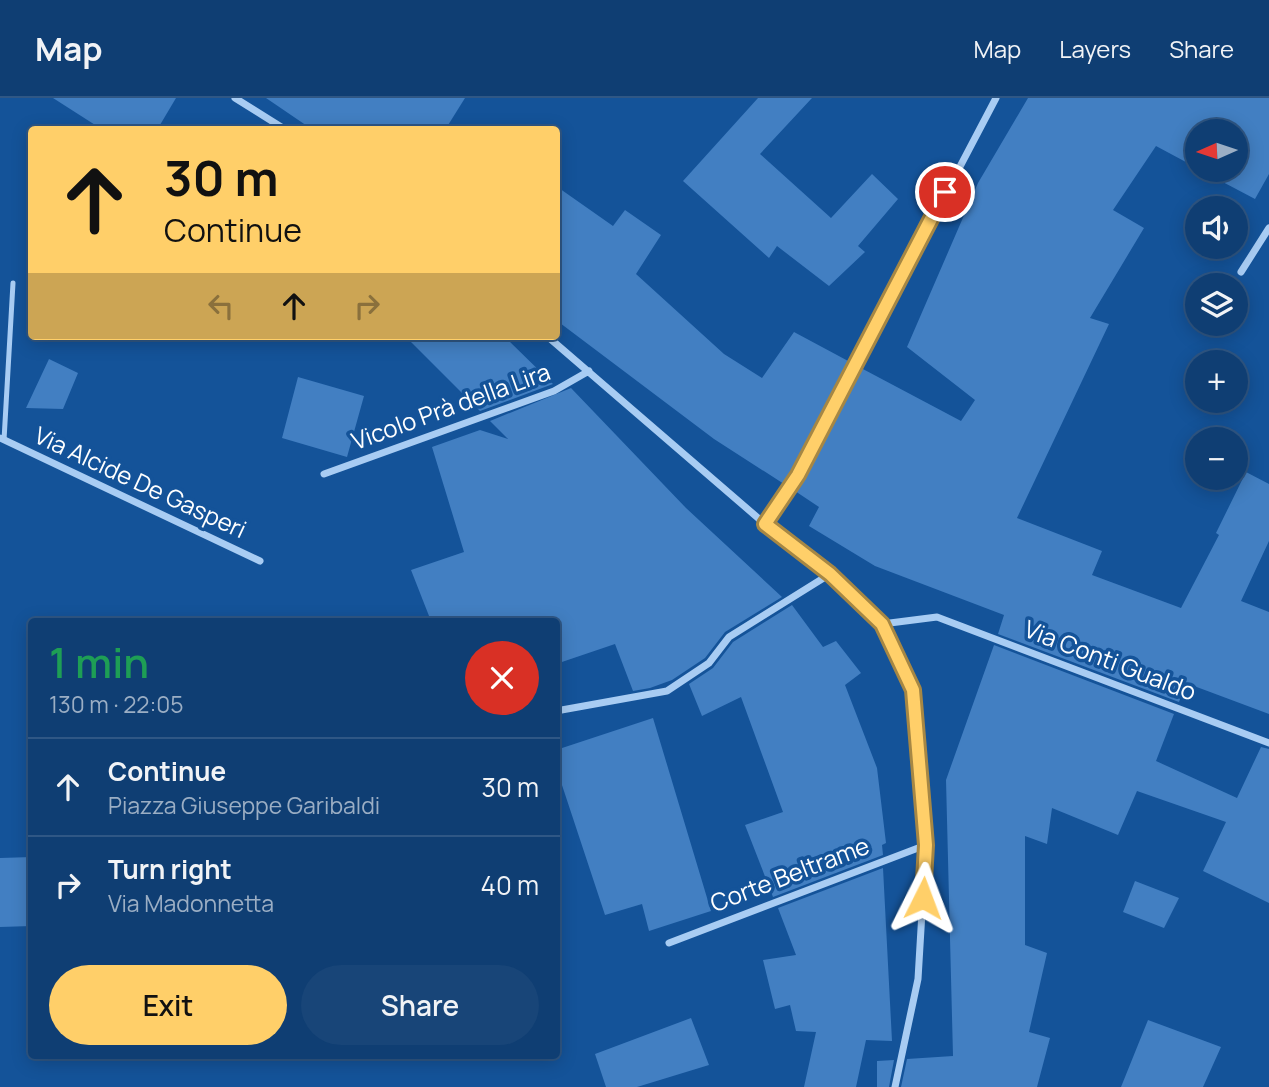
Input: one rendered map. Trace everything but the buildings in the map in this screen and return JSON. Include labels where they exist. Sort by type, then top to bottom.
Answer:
[{"type":"street","points":[[235,98],[280,126]]},
{"type":"street","points":[[765,524],[798,475],[996,98]]},
{"type":"street","points":[[1241,272],[1269,228]]},
{"type":"street","points":[[552,340],[765,524],[830,574],[882,624],[913,690],[926,845],[918,979],[895,1087]]},
{"type":"street","name":"Vicolo Prà della Lira","points":[[324,474],[554,391],[589,371]]},
{"type":"street","name":"Via Alcide De Gasperi","points":[[2,439],[260,561]]},
{"type":"street","points":[[560,710],[667,691],[709,663],[729,637],[830,574]]},
{"type":"street","name":"Via Conti Gualdo","points":[[882,624],[937,617],[1269,743]]},
{"type":"street","name":"Corte Beltrame","points":[[669,943],[926,845]]},
{"type":"lane","name":"Via Alcide De Gasperi","points":[[2,439],[13,283]]},
{"type":"route","points":[[923,898],[926,845],[913,690],[882,624],[830,574],[765,524],[798,475],[945,192]]}]
